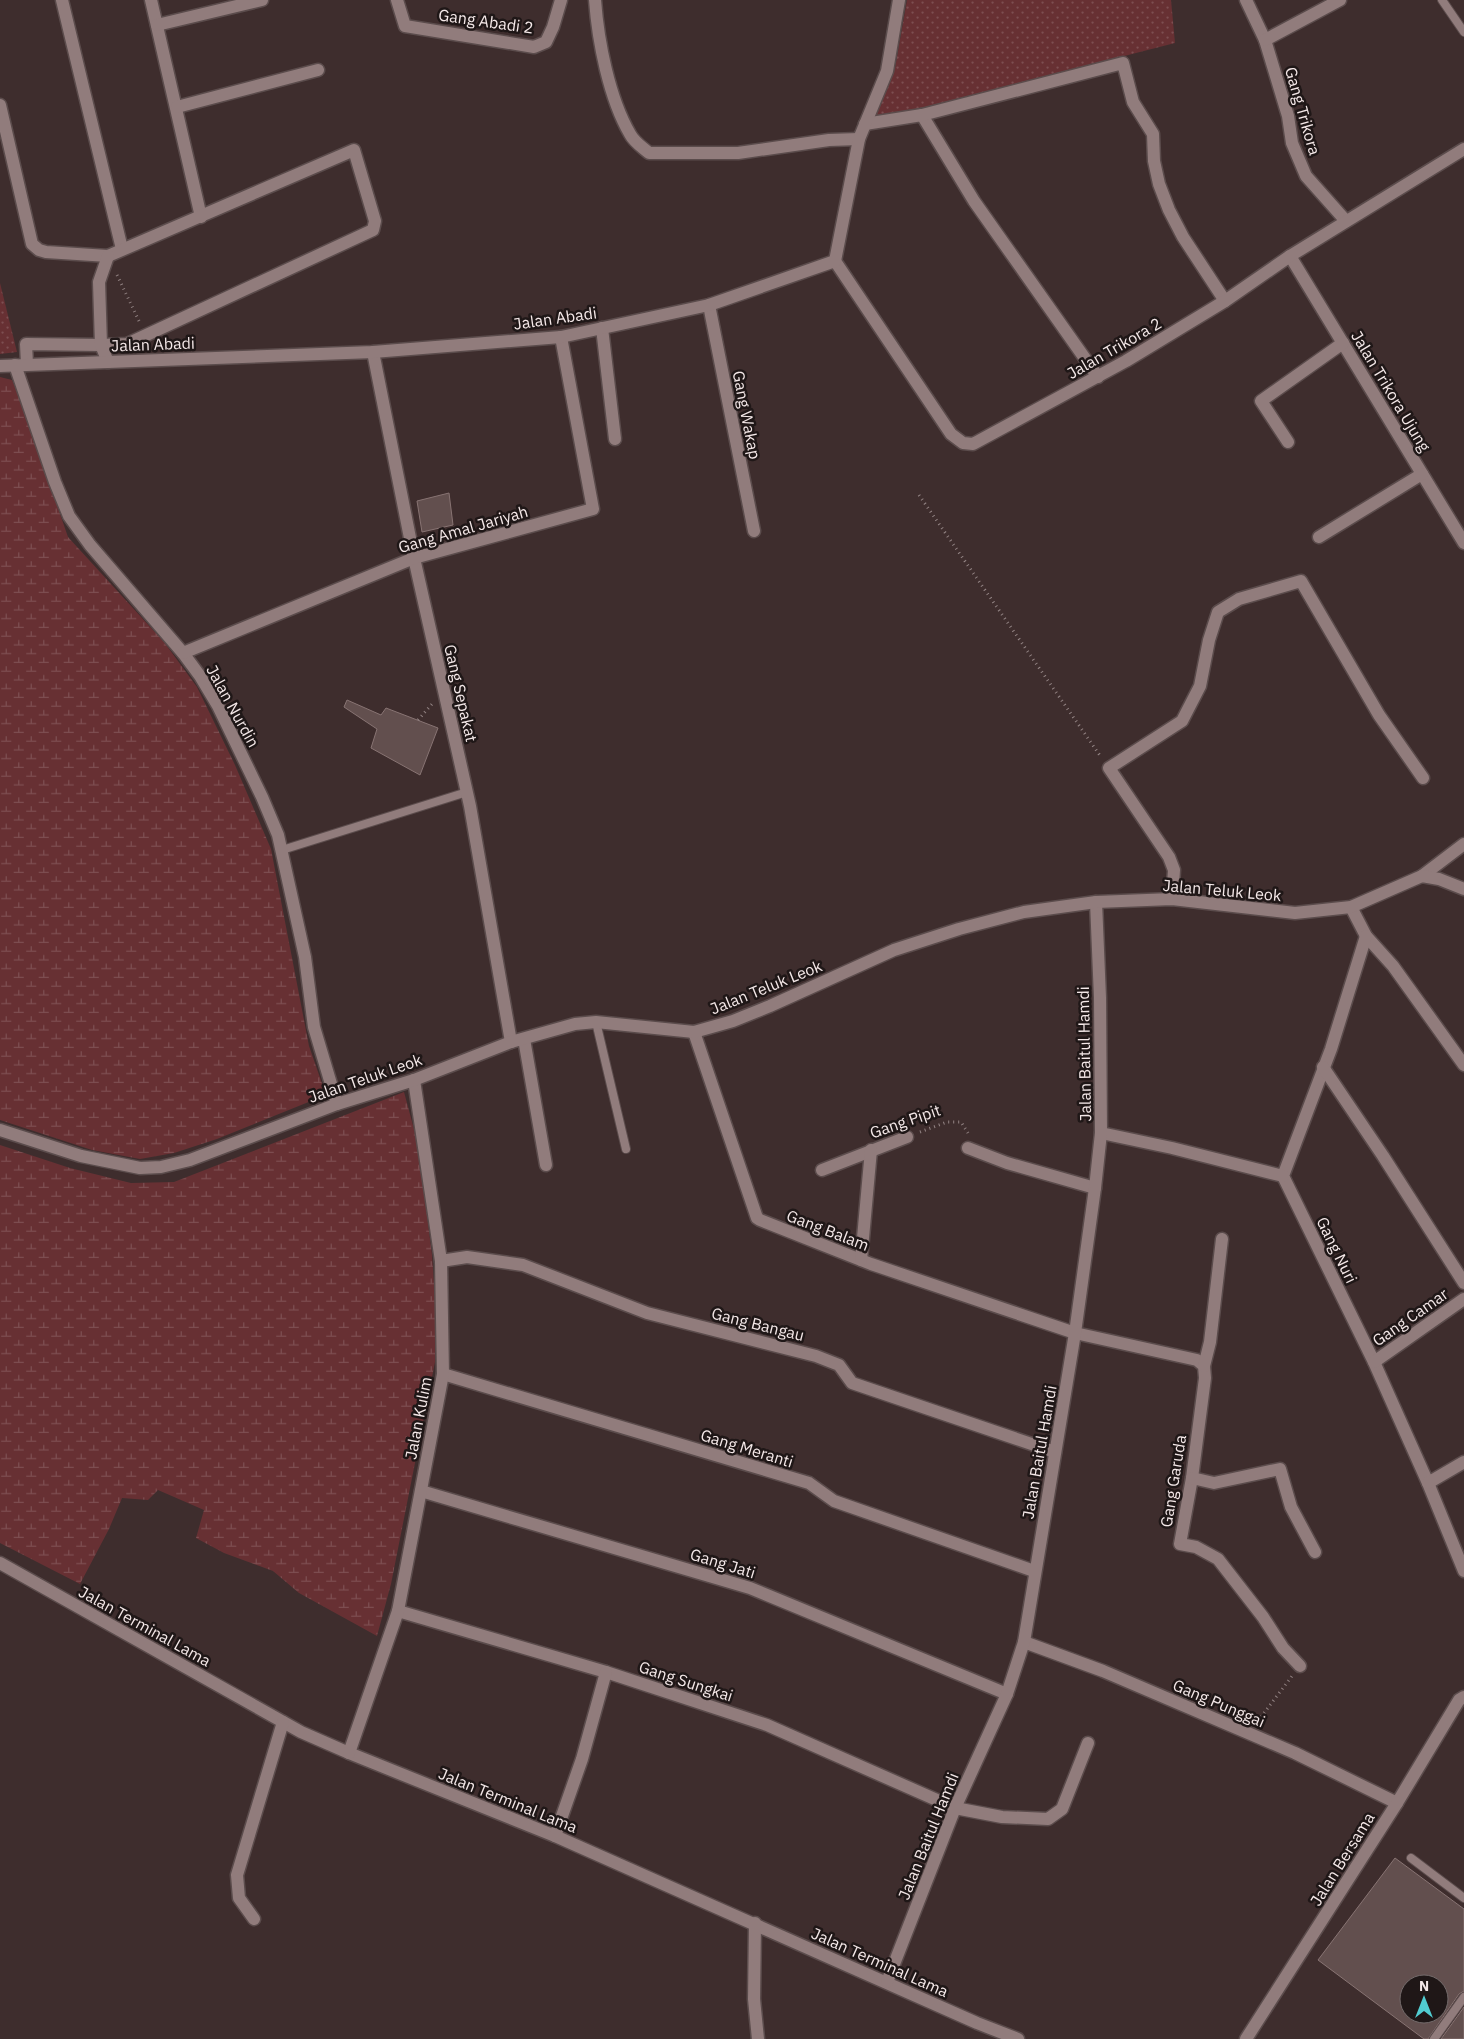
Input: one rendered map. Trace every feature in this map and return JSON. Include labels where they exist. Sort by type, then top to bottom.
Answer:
[{"type":"street","points":[[62,0],[122,249]]},
{"type":"street","points":[[151,0],[201,217]]},
{"type":"street","points":[[158,26],[262,0]]},
{"type":"street","name":"Gang Abadi 2","points":[[397,0],[405,26],[534,47],[546,42],[553,27],[561,0]]},
{"type":"street","points":[[595,0],[597,30],[607,73],[619,110],[630,134],[637,144],[649,153],[738,153],[829,140],[858,139]]},
{"type":"street","points":[[835,261],[858,139],[887,71],[899,0]]},
{"type":"street","name":"Gang Trikora","points":[[1246,0],[1265,40],[1288,116],[1292,143],[1306,176],[1346,221]]},
{"type":"street","points":[[1265,40],[1340,0]]},
{"type":"street","points":[[865,124],[922,114],[1123,63],[1133,102],[1153,134],[1154,161],[1158,184],[1169,210],[1183,237],[1225,301]]},
{"type":"street","points":[[176,107],[318,70]]},
{"type":"street","points":[[0,105],[32,244],[39,250],[46,252],[108,256],[354,150],[376,221],[373,230],[127,344],[101,346]]},
{"type":"street","points":[[922,114],[974,201],[1098,377]]},
{"type":"street","name":"Jalan Trikora 2","points":[[835,261],[951,434],[963,443],[973,444],[1098,377],[1225,301],[1290,256],[1464,149]]},
{"type":"street","points":[[108,256],[99,282],[101,346],[108,362]]},
{"type":"street","name":"Jalan Trikora Ujung","points":[[1290,256],[1464,543]]},
{"type":"street","name":"Jalan Abadi","points":[[0,366],[373,352],[561,337],[709,305],[835,261]]},
{"type":"street","name":"Gang Wakap","points":[[709,305],[754,531]]},
{"type":"street","points":[[602,328],[615,439]]},
{"type":"street","name":"Gang Amal Jariyah","points":[[183,653],[414,558],[593,509],[561,337]]},
{"type":"street","points":[[1288,442],[1261,401],[1343,343]]},
{"type":"street","name":"Jalan Nurdin","points":[[101,346],[26,344],[21,365],[55,482],[69,516],[90,545],[183,653],[200,676],[218,706],[262,797],[278,835],[282,850],[305,957],[314,1027],[337,1104]]},
{"type":"street","name":"Gang Sepakat","points":[[373,352],[414,558],[467,792],[511,1042]]},
{"type":"street","points":[[1318,537],[1422,474]]},
{"type":"street","points":[[1172,899],[1174,870],[1169,857],[1109,768],[1182,721],[1200,686],[1209,640],[1218,612],[1239,599],[1301,581],[1379,715],[1423,778]]},
{"type":"street","name":"Jalan Teluk Leok","points":[[0,1130],[81,1156],[140,1168],[160,1167],[190,1160],[337,1104],[414,1080],[511,1042],[575,1024],[596,1022],[694,1032],[742,1017],[894,950],[959,929],[1024,912],[1096,902],[1172,899],[1295,913],[1351,907],[1422,876],[1464,844]]},
{"type":"street","points":[[1422,876],[1439,879],[1464,888]]},
{"type":"street","name":"Jalan Baitul Hamdi","points":[[887,1982],[955,1808],[1006,1694],[1024,1642],[1034,1572],[1075,1333],[1101,1133],[1100,998],[1096,902]]},
{"type":"street","points":[[1351,907],[1366,936],[1393,966],[1464,1065]]},
{"type":"street","points":[[1101,1133],[1283,1176],[1330,1049],[1366,936]]},
{"type":"street","name":"Gang Balam","points":[[694,1032],[757,1218],[765,1223],[861,1260],[1075,1333]]},
{"type":"street","points":[[524,1038],[546,1164]]},
{"type":"street","points":[[1322,1067],[1383,1156],[1464,1283]]},
{"type":"street","name":"Jalan Kulim","points":[[349,1753],[398,1611],[443,1374],[441,1261],[414,1080]]},
{"type":"street","name":"Gang Pipit","points":[[822,1170],[907,1137]]},
{"type":"street","points":[[968,1148],[1006,1163],[1095,1188]]},
{"type":"street","points":[[861,1260],[870,1150]]},
{"type":"street","name":"Gang Nuri","points":[[1283,1176],[1374,1362],[1428,1483],[1464,1571]]},
{"type":"street","name":"Gang Garuda","points":[[1222,1239],[1210,1342],[1204,1366],[1205,1378],[1192,1478],[1180,1544],[1196,1547],[1218,1559],[1263,1617],[1283,1648],[1300,1666]]},
{"type":"street","name":"Gang Bangau","points":[[441,1261],[467,1257],[523,1265],[647,1313],[816,1356],[839,1365],[852,1383],[1055,1452]]},
{"type":"street","name":"Gang Camar","points":[[1374,1362],[1464,1299]]},
{"type":"street","points":[[1075,1333],[1197,1360],[1204,1366]]},
{"type":"street","name":"Gang Meranti","points":[[443,1374],[809,1483],[834,1501],[1034,1572]]},
{"type":"street","points":[[1428,1483],[1464,1462]]},
{"type":"street","points":[[1192,1478],[1214,1483],[1280,1469],[1291,1507],[1315,1552]]},
{"type":"street","name":"Gang Jati","points":[[421,1491],[750,1588],[1006,1694]]},
{"type":"street","name":"Jalan Terminal Lama","points":[[0,1563],[283,1722],[349,1753],[554,1836],[977,2023],[1018,2039]]},
{"type":"street","name":"Gang Sungkai","points":[[398,1611],[606,1672],[767,1725],[955,1808],[1002,1817],[1048,1819],[1062,1809],[1088,1743]]},
{"type":"street","name":"Gang Punggai","points":[[1024,1642],[1103,1672],[1249,1733],[1295,1753],[1396,1803]]},
{"type":"street","points":[[554,1836],[582,1759],[606,1672]]},
{"type":"street","name":"Jalan Bersama","points":[[1246,2039],[1459,1700],[1464,1697]]},
{"type":"street","points":[[254,1919],[239,1898],[237,1875],[283,1722]]},
{"type":"street","points":[[755,1924],[754,1999],[758,2039]]},
{"type":"lane","points":[[1442,0],[1464,32]]},
{"type":"lane","points":[[282,850],[467,792]]},
{"type":"lane","points":[[596,1022],[626,1149]]},
{"type":"lane","points":[[1411,1858],[1464,1898]]},
{"type":"lane","points":[[1434,2039],[1464,1997]]},
{"type":"path","points":[[108,256],[146,335]]},
{"type":"path","points":[[919,495],[1109,768]]},
{"type":"path","name":"Gang Pipit","points":[[907,1137],[947,1122],[961,1122],[968,1133],[968,1148]]},
{"type":"path","points":[[1249,1733],[1284,1683],[1300,1666]]},
{"type":"green space","points":[[907,0],[1171,0],[1175,43],[910,111],[875,116],[895,68]]},
{"type":"green space","points":[[0,283],[17,352],[0,354]]},
{"type":"green space","points":[[0,377],[12,380],[68,537],[164,642],[197,687],[235,765],[271,849],[309,1046],[326,1095],[217,1139],[174,1153],[140,1159],[92,1150],[0,1120]]},
{"type":"green space","points":[[404,1092],[418,1144],[432,1255],[435,1298],[435,1362],[391,1584],[377,1636],[299,1593],[273,1571],[224,1553],[196,1538],[204,1510],[158,1490],[148,1500],[122,1498],[109,1529],[80,1584],[0,1543],[0,1145],[70,1168],[131,1183],[174,1182]]},
{"type":"building","points":[[449,493],[453,525],[422,532],[417,501]]},
{"type":"building","points":[[347,700],[381,715],[386,708],[438,728],[420,775],[371,748],[377,729],[344,707]]},
{"type":"building","points":[[1395,1858],[1464,1909],[1464,1991],[1459,1994],[1449,2009],[1449,1974],[1399,1974],[1399,2020],[1318,1960]]},
{"type":"building","points":[[1464,2007],[1464,2039],[1441,2039]]},
{"type":"building","points":[[1404,2024],[1438,2024],[1428,2039],[1424,2039]]}]
